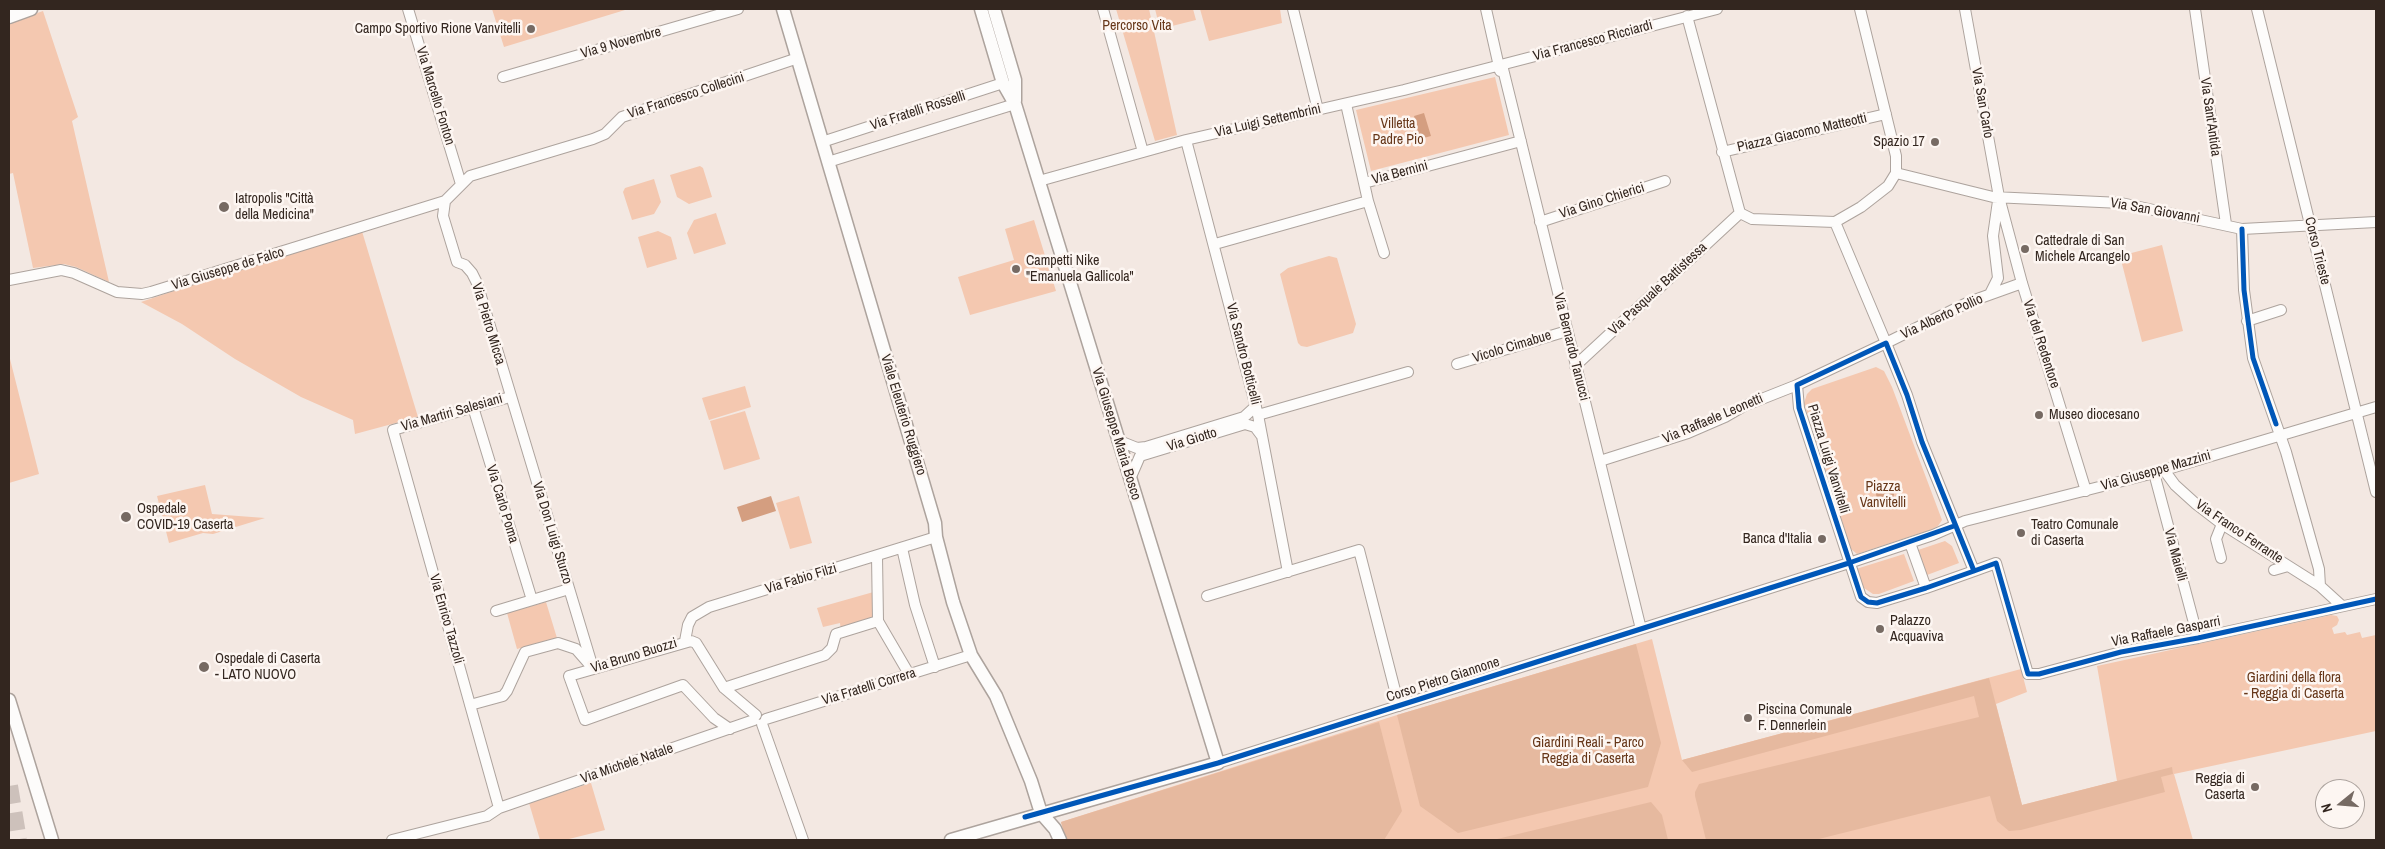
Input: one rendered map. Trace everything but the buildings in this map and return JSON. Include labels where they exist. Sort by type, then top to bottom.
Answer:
[{"type":"street","points":[[9,17],[31,9]]},
{"type":"street","name":"Via Marcello Fonton","points":[[408,9],[462,184]]},
{"type":"street","name":"Via 9 Novembre","points":[[503,77],[718,12],[738,9]]},
{"type":"street","name":"Viale Eleuterio Ruggiero","points":[[783,9],[935,523],[936,537],[971,655],[996,696],[1031,782],[1041,812],[1055,829],[1060,840]]},
{"type":"street","name":"Via Giuseppe Maria Bosco","points":[[981,9],[1009,82]]},
{"type":"street","name":"Via Giuseppe Maria Bosco","points":[[994,9],[1015,104],[1218,763]]},
{"type":"street","points":[[1103,9],[1143,152]]},
{"type":"street","points":[[1293,9],[1318,110]]},
{"type":"street","name":"Via Bernardo Tanucci","points":[[1486,9],[1642,629]]},
{"type":"street","points":[[1687,16],[1716,9]]},
{"type":"street","name":"Piazza Giacomo Matteotti","points":[[1687,16],[1722,152],[1886,114],[1860,9]]},
{"type":"street","name":"Via San Carlo","points":[[1965,9],[1999,197]]},
{"type":"street","name":"Via Sant'Antida","points":[[2195,9],[2226,224]]},
{"type":"street","name":"Corso Trieste","points":[[2258,9],[2376,492]]},
{"type":"street","name":"Via Francesco Ricciardi","points":[[1500,66],[1687,16]]},
{"type":"street","name":"Via Francesco Collecini","points":[[445,201],[470,176],[605,134],[622,116],[798,58]]},
{"type":"street","name":"Via Luigi Settembrini","points":[[1040,181],[1189,139],[1346,104],[1500,66]]},
{"type":"street","name":"Via Fratelli Rosselli","points":[[822,142],[1009,82]]},
{"type":"street","name":"Via Fratelli Rosselli","points":[[828,162],[1015,104]]},
{"type":"street","points":[[1346,104],[1364,183]]},
{"type":"street","points":[[1722,152],[1740,213],[1752,218],[1835,222],[1861,207],[1888,186],[1896,173],[1896,156],[1886,114]]},
{"type":"street","name":"Via Sandro Botticelli","points":[[1189,139],[1217,243],[1257,411],[1288,572]]},
{"type":"street","name":"Via Bernini","points":[[1217,243],[1368,202],[1364,183],[1519,142]]},
{"type":"street","name":"Via San Giovanni","points":[[1896,173],[1999,197],[2121,203],[2242,228],[2376,222]]},
{"type":"street","name":"Via Gino Chierici","points":[[1540,222],[1665,181]]},
{"type":"street","points":[[1994,292],[1998,278],[1993,236],[1999,197]]},
{"type":"street","name":"Via del Redentore","points":[[1999,197],[2022,283],[2086,491]]},
{"type":"street","name":"Via Giuseppe de Falco","points":[[9,280],[61,270],[74,273],[117,292],[142,294],[445,201]]},
{"type":"street","name":"Via Pietro Micca","points":[[445,201],[443,216],[457,262],[465,265],[477,283],[510,397]]},
{"type":"street","points":[[1368,202],[1384,253]]},
{"type":"street","name":"Via Pasquale Battistessa","points":[[1575,366],[1740,213]]},
{"type":"street","points":[[1835,222],[1886,343],[1953,523],[1974,571]]},
{"type":"street","points":[[2242,228],[2247,321],[2253,358],[2280,436],[2319,569],[2320,586]]},
{"type":"street","name":"Via Alberto Pollio","points":[[1886,343],[1994,292],[2022,283]]},
{"type":"street","points":[[2247,321],[2281,310]]},
{"type":"street","name":"Vicolo Cimabue","points":[[1457,364],[1567,331]]},
{"type":"street","points":[[1797,385],[1886,343]]},
{"type":"street","name":"Via Giotto","points":[[1118,440],[1137,448],[1146,447],[1244,417],[1257,411],[1408,372]]},
{"type":"street","name":"Via Raffaele Leonetti","points":[[1600,461],[1688,433],[1725,418],[1744,406],[1797,385]]},
{"type":"street","name":"Piazza Luigi Vanvitelli","points":[[1797,385],[1799,408],[1861,597],[1868,602],[1877,602],[1926,588],[1974,571]]},
{"type":"street","name":"Via Martiri Salesiani","points":[[393,430],[510,397]]},
{"type":"street","name":"Via Don Luigi Sturzo","points":[[510,397],[593,668]]},
{"type":"street","name":"Via Giuseppe Mazzini","points":[[1953,523],[2154,473],[2376,407]]},
{"type":"street","name":"Via Carlo Poma","points":[[472,408],[532,600]]},
{"type":"street","name":"Via Giotto","points":[[1130,479],[1140,456],[1245,424],[1255,427],[1263,438]]},
{"type":"street","name":"Via Enrico Tazzoli","points":[[393,430],[499,808]]},
{"type":"street","name":"Via Franco Ferrante","points":[[2164,470],[2182,493],[2222,524],[2320,586],[2338,607]]},
{"type":"street","name":"Via Maielli","points":[[2154,473],[2198,638]]},
{"type":"street","points":[[1849,563],[1910,543],[1953,523]]},
{"type":"street","points":[[2221,558],[2216,538],[2222,524]]},
{"type":"street","name":"Via Fabio Filzi","points":[[685,641],[688,625],[692,617],[709,607],[936,537]]},
{"type":"street","points":[[1910,543],[1926,588]]},
{"type":"street","points":[[902,548],[915,605],[935,667]]},
{"type":"street","points":[[1207,596],[1359,550],[1399,706]]},
{"type":"street","points":[[876,556],[878,621],[909,674]]},
{"type":"street","name":"Corso Pietro Giannone","points":[[951,840],[1041,812],[1218,763],[1849,563]]},
{"type":"street","name":"Via Raffaele Gasparri","points":[[1974,571],[1996,563],[2028,674],[2039,674],[2121,652],[2198,638],[2376,599]]},
{"type":"street","points":[[2274,570],[2288,566]]},
{"type":"street","points":[[496,611],[569,589]]},
{"type":"street","points":[[724,688],[825,655],[832,648],[836,634],[878,621]]},
{"type":"street","name":"Via Bruno Buozzi","points":[[730,729],[714,718],[682,685],[585,720],[569,676],[685,641],[696,643],[724,688],[760,719]]},
{"type":"street","points":[[470,705],[503,696],[525,652],[558,643],[576,649],[593,668]]},
{"type":"street","name":"Via Fratelli Correra","points":[[760,719],[971,655]]},
{"type":"street","points":[[9,700],[13,728],[52,840]]},
{"type":"street","points":[[760,719],[803,840]]},
{"type":"street","name":"Via Michele Natale","points":[[392,840],[487,816],[499,808],[760,719]]},
{"type":"green space","name":"Campo Sportivo Rione Vanvitelli","points":[[492,9],[624,9],[625,10],[504,47]]},
{"type":"green space","name":"Percorso Vita","points":[[1116,9],[1149,9],[1177,135],[1155,141]]},
{"type":"green space","points":[[1155,9],[1193,9],[1196,20],[1160,29]]},
{"type":"green space","points":[[1200,9],[1280,9],[1282,23],[1209,41]]},
{"type":"green space","points":[[43,11],[78,117],[72,121],[109,282],[76,267],[64,264],[33,268],[13,173],[9,174],[9,23]]},
{"type":"green space","name":"Villetta Padre Pio","points":[[1495,77],[1509,135],[1371,171],[1356,110]]},
{"type":"green space","points":[[700,166],[703,168],[712,197],[689,204],[677,197],[670,175]]},
{"type":"green space","points":[[654,179],[661,202],[654,214],[632,220],[623,192],[625,188]]},
{"type":"green space","points":[[716,213],[726,244],[694,254],[687,233],[694,220]]},
{"type":"green space","name":"Campetti Nike \"Emanuela Gallicola\"","points":[[1034,220],[1056,291],[970,315],[958,277],[1014,260],[1005,229]]},
{"type":"green space","points":[[361,228],[418,417],[355,434],[353,420],[301,397],[235,359],[182,324],[141,302]]},
{"type":"green space","points":[[658,231],[671,237],[677,259],[647,268],[638,237]]},
{"type":"green space","points":[[2162,245],[2183,331],[2142,342],[2120,256]]},
{"type":"green space","points":[[1329,256],[1337,258],[1356,324],[1353,333],[1307,347],[1301,346],[1298,343],[1280,274],[1288,268]]},
{"type":"green space","points":[[9,355],[39,474],[9,483]]},
{"type":"green space","name":"Piazza Vanvitelli","points":[[1876,367],[1884,371],[1892,387],[1942,520],[1938,526],[1930,530],[1857,554],[1851,549],[1804,403],[1807,394],[1812,389]]},
{"type":"green space","points":[[745,386],[751,407],[709,420],[702,398]]},
{"type":"green space","points":[[745,411],[760,459],[724,470],[710,421]]},
{"type":"green space","points":[[205,485],[212,514],[265,518],[213,534],[203,533],[169,543],[157,496]]},
{"type":"green space","points":[[799,496],[812,543],[790,549],[776,503]]},
{"type":"green space","points":[[1945,541],[1952,546],[1959,563],[1927,575],[1918,550]]},
{"type":"green space","points":[[1904,554],[1914,581],[1879,594],[1873,594],[1864,588],[1856,569]]},
{"type":"green space","points":[[877,591],[878,621],[841,632],[840,623],[823,627],[817,608]]},
{"type":"green space","points":[[546,602],[557,638],[517,649],[507,613]]},
{"type":"green space","name":"Giardini Reali - Parco Reggia di Caserta","points":[[2331,615],[2337,616],[2339,620],[2337,625],[2332,628],[2334,634],[2345,632],[2347,635],[2360,632],[2362,638],[2376,635],[2376,731],[2174,774],[2193,840],[1066,840],[1061,822],[1397,715],[1652,639],[1682,760],[2021,669],[2027,692],[1996,704],[2022,805],[2117,781],[2097,666]]},
{"type":"green space","points":[[1636,644],[1661,743],[1648,787],[1458,833],[1420,806],[1397,715]]},
{"type":"green space","points":[[1989,678],[2022,805],[2172,767],[2173,774],[2161,777],[2165,792],[2021,830],[2009,831],[1997,821],[1990,796],[1815,840],[1706,840],[1695,796],[1699,784],[1979,717],[1974,696],[1692,772],[1682,760]]},
{"type":"green space","points":[[1379,722],[1402,811],[1384,840],[1066,840],[1061,822]]},
{"type":"green space","points":[[591,783],[605,830],[565,840],[540,840],[529,803]]},
{"type":"green space","points":[[1651,802],[1662,815],[1668,840],[1493,840]]},
{"type":"shaded area","points":[[1424,113],[1431,136],[1420,139],[1414,116]]},
{"type":"shaded area","points":[[1881,485],[1889,485],[1894,490],[1892,501],[1881,503],[1876,498],[1876,490]]},
{"type":"shaded area","points":[[771,496],[776,511],[742,522],[737,507]]},
{"type":"tunnel","points":[[9,786],[18,840]]},
{"type":"cycle path","points":[[2242,229],[2244,290],[2253,358],[2276,424]]},
{"type":"cycle path","points":[[1974,571],[1922,442],[1907,395],[1886,343],[1797,385],[1799,408],[1861,597],[1868,602],[1877,603],[1926,588],[1974,571],[1996,563],[2028,674],[2039,674],[2121,652],[2198,638],[2376,599]]},
{"type":"cycle path","points":[[1025,817],[1218,763],[1849,563],[1954,526]]},
{"type":"place","name":"Campo Sportivo Rione Vanvitelli","points":[[531,29]]},
{"type":"place","name":"Spazio 17","points":[[1935,142]]},
{"type":"place","name":"Iatropolis \"Città della Medicina\"","points":[[224,207]]},
{"type":"place","name":"Cattedrale di San Michele Arcangelo","points":[[2025,249]]},
{"type":"place","name":"Campetti Nike \"Emanuela Gallicola\"","points":[[1016,269]]},
{"type":"place","name":"Museo diocesano","points":[[2039,415]]},
{"type":"place","name":"Ospedale COVID-19 Caserta","points":[[126,517]]},
{"type":"place","name":"Teatro Comunale di Caserta","points":[[2021,533]]},
{"type":"place","name":"Banca d'Italia","points":[[1822,539]]},
{"type":"place","name":"Palazzo Acquaviva","points":[[1880,629]]},
{"type":"place","name":"Ospedale di Caserta - LATO NUOVO","points":[[204,667]]},
{"type":"place","name":"Piscina Comunale F. Dennerlein","points":[[1748,718]]},
{"type":"place","name":"Reggia di Caserta","points":[[2255,787]]},
{"type":"park label","name":"Giardini della flora - Reggia di Caserta","points":[[2294,686]]}]
